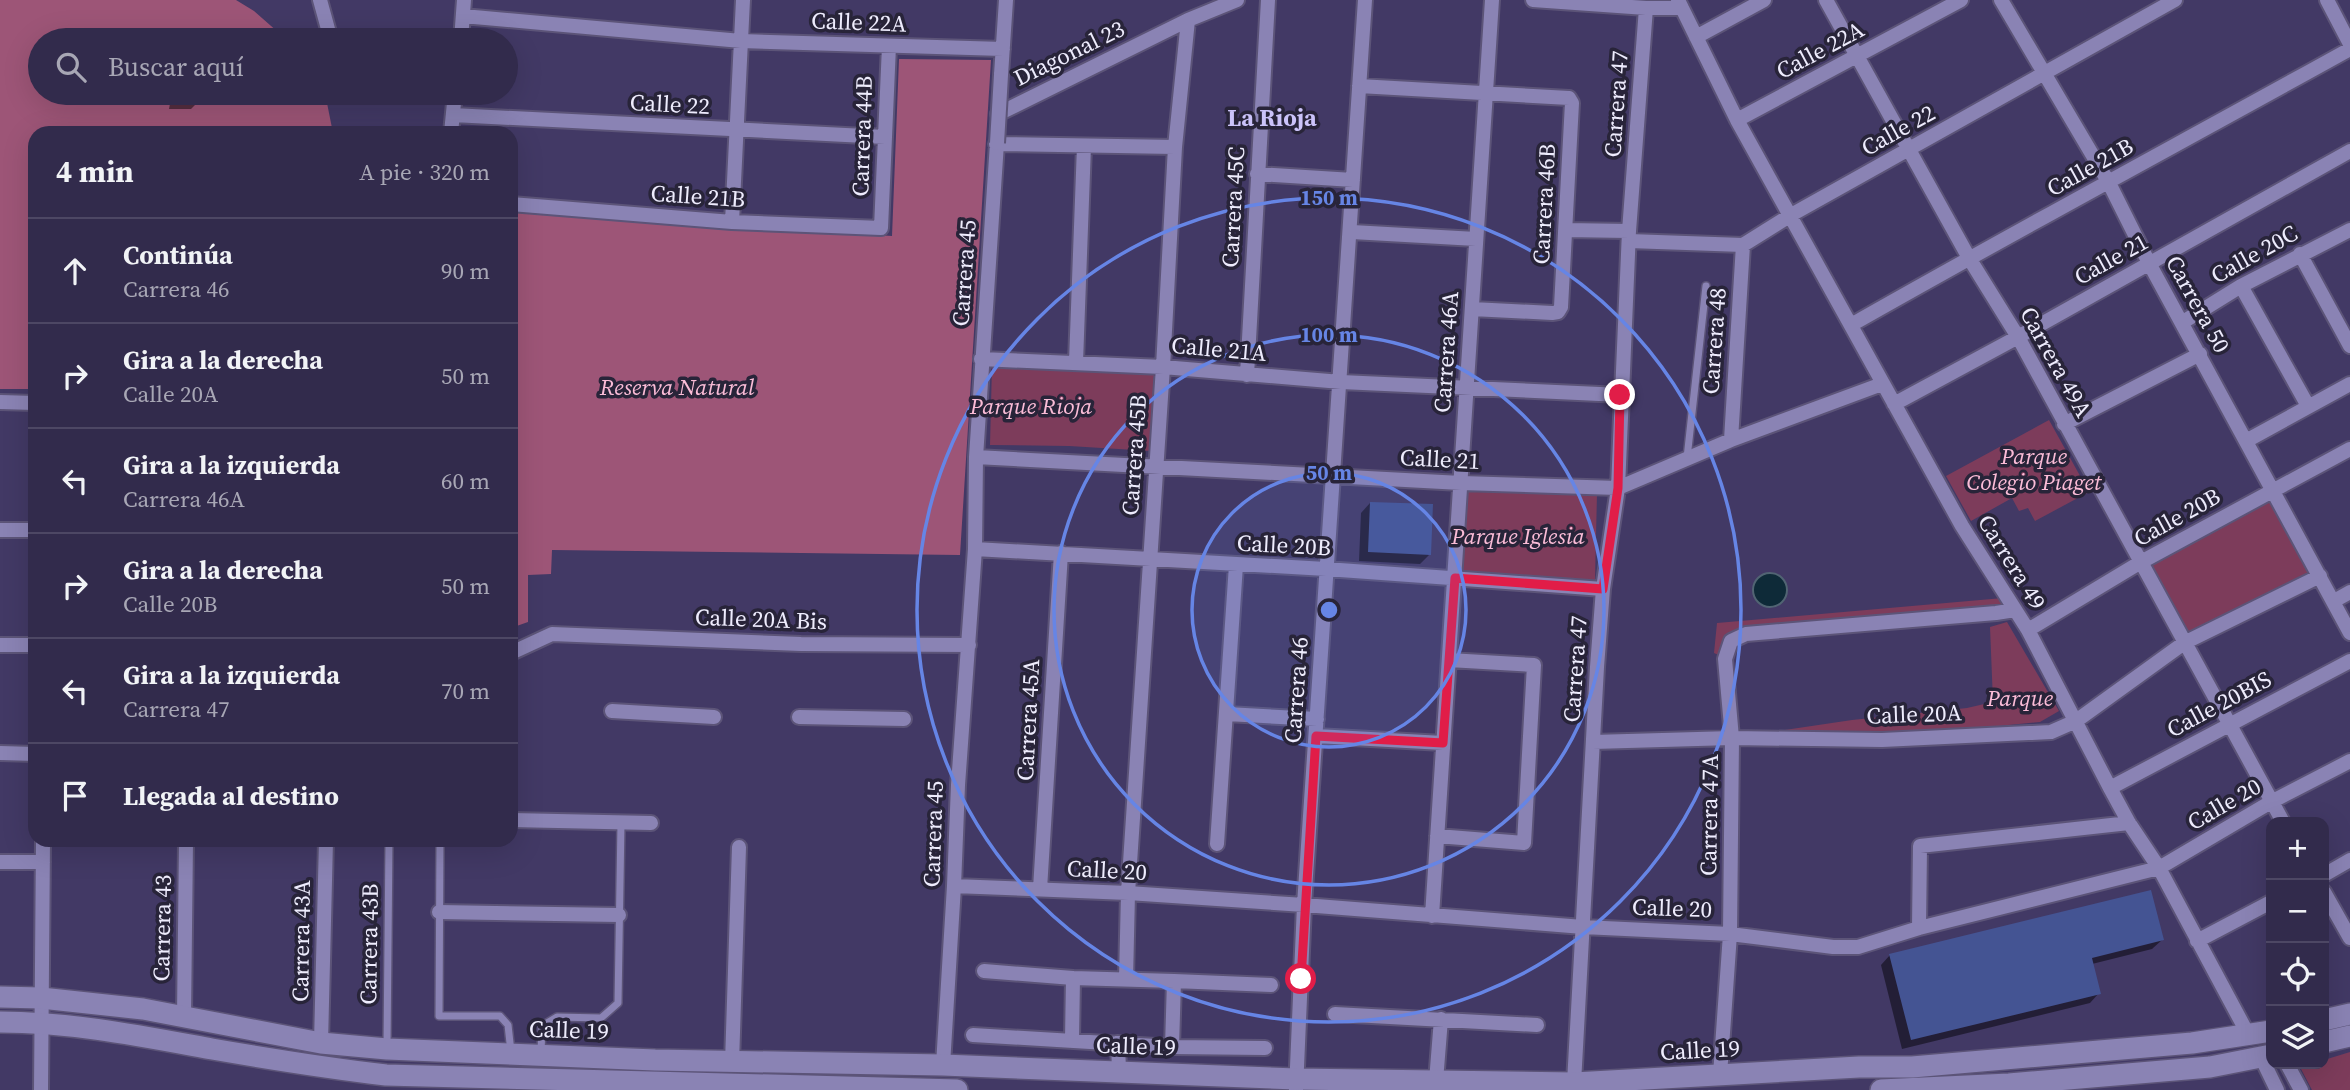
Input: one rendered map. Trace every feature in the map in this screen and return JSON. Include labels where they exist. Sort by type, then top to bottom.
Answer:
[{"type":"main road","name":"Calle 19","points":[[0,997],[41,998],[143,1009],[321,1043],[387,1049],[732,1063],[943,1065],[1119,1071],[1252,1084],[1436,1081],[1574,1083],[1859,1068],[1912,1068],[2192,1044],[2266,1032]]},
{"type":"main road","points":[[2329,1019],[2350,1014]]},
{"type":"main road","points":[[0,1021],[42,1022],[136,1035],[298,1065],[386,1075],[957,1090]]},
{"type":"main road","points":[[2329,1041],[2350,1036]]},
{"type":"main road","points":[[1881,1090],[2009,1087],[2210,1067],[2266,1056]]},
{"type":"street","points":[[320,0],[328,28]]},
{"type":"street","points":[[462,28],[464,0]]},
{"type":"street","points":[[732,222],[743,0]]},
{"type":"street","name":"Carrera 45","points":[[943,1065],[958,785],[975,556],[981,359],[1006,0]]},
{"type":"street","name":"Diagonal 23","points":[[999,114],[1188,20],[1237,0]]},
{"type":"street","name":"Carrera 45C","points":[[1247,375],[1268,0]]},
{"type":"street","name":"Carrera 46","points":[[1296,1084],[1304,905],[1352,232],[1365,0]]},
{"type":"street","name":"Carrera 46A","points":[[1432,916],[1492,0]]},
{"type":"street","points":[[1533,0],[1646,8],[1680,4]]},
{"type":"street","points":[[1696,37],[1764,0]]},
{"type":"street","name":"Carrera 49A","points":[[1826,0],[1969,258],[2018,337],[2280,817]]},
{"type":"street","name":"Calle 22A","points":[[1737,120],[1961,0]]},
{"type":"street","name":"Carrera 50","points":[[2001,0],[2109,183],[2149,263],[2350,633]]},
{"type":"street","name":"Calle 22","points":[[1743,245],[1791,215],[2175,0]]},
{"type":"street","points":[[2327,0],[2350,46]]},
{"type":"street","name":"Carrera 49","points":[[1680,4],[1737,120],[1852,325],[1882,384],[1962,526],[2028,630],[2129,823],[2159,868],[2249,1036]]},
{"type":"street","name":"Carrera 47","points":[[1574,1083],[1603,589],[1618,488],[1629,236],[1646,8]]},
{"type":"street","name":"Calle 22A","points":[[463,16],[741,41],[1003,49]]},
{"type":"street","name":"Carrera 45B","points":[[1126,979],[1128,893],[1175,147],[1188,20]]},
{"type":"street","name":"Carrera 44B","points":[[881,228],[888,46]]},
{"type":"street","name":"Calle 21B","points":[[1852,325],[2350,46]]},
{"type":"street","points":[[1359,86],[1486,94]]},
{"type":"street","name":"Carrera 46B","points":[[1472,309],[1552,313],[1558,312],[1561,307],[1572,103],[1569,98],[1562,96],[1486,94]]},
{"type":"street","points":[[452,126],[454,105]]},
{"type":"street","name":"Calle 22","points":[[453,116],[886,137]]},
{"type":"street","points":[[996,144],[1175,147]]},
{"type":"street","points":[[1076,362],[1084,146]]},
{"type":"street","name":"Calle 21","points":[[1894,404],[2350,151]]},
{"type":"street","points":[[1257,174],[1353,180]]},
{"type":"street","name":"Calle 21B","points":[[518,205],[732,222],[881,228]]},
{"type":"street","points":[[1565,230],[1743,245]]},
{"type":"street","name":"Calle 20C","points":[[2183,322],[2241,286],[2350,230]]},
{"type":"street","points":[[1352,232],[1476,239]]},
{"type":"street","name":"Carrera 48","points":[[1731,440],[1743,245]]},
{"type":"street","points":[[2300,254],[2350,346]]},
{"type":"street","points":[[2241,286],[2308,406]]},
{"type":"street","points":[[2064,424],[2200,354]]},
{"type":"street","name":"Calle 21A","points":[[981,359],[1163,367],[1340,382],[1620,395]]},
{"type":"street","name":"Calle 21","points":[[976,457],[1461,483],[1618,488],[1731,440],[1882,384]]},
{"type":"street","points":[[2246,441],[2350,384]]},
{"type":"street","points":[[0,402],[28,403]]},
{"type":"street","name":"Calle 20B","points":[[2028,630],[2141,562],[2350,449]]},
{"type":"street","points":[[0,530],[28,530]]},
{"type":"street","name":"Calle 20B","points":[[975,556],[1061,553],[1603,589]]},
{"type":"street","name":"Carrera 45A","points":[[1040,890],[1061,553]]},
{"type":"street","points":[[1217,844],[1236,565]]},
{"type":"street","name":"Calle 20A","points":[[1593,742],[1732,738],[1882,740],[2051,732],[2076,721],[2184,643],[2320,576]]},
{"type":"street","points":[[2334,601],[2350,592]]},
{"type":"street","name":"Carrera 47A","points":[[1720,1075],[1730,933],[1732,738],[1725,659],[1731,641],[1746,634],[2015,610]]},
{"type":"street","name":"Calle 20A Bis","points":[[518,650],[552,634],[801,644],[969,645]]},
{"type":"street","points":[[0,645],[28,645]]},
{"type":"street","points":[[1437,836],[1524,843],[1534,665],[1449,660]]},
{"type":"street","name":"Calle 20BIS","points":[[2110,788],[2350,661]]},
{"type":"street","points":[[612,711],[714,717]]},
{"type":"street","points":[[1227,714],[1317,719]]},
{"type":"street","points":[[799,717],[904,719]]},
{"type":"street","points":[[1316,736],[1443,743]]},
{"type":"street","points":[[0,753],[28,754]]},
{"type":"street","name":"Calle 20","points":[[954,886],[1128,893],[1583,928],[1730,933],[1833,947],[1858,947],[1919,928],[2159,868],[2271,802],[2350,761]]},
{"type":"street","points":[[518,820],[651,823]]},
{"type":"street","points":[[1919,928],[1920,846],[2129,823]]},
{"type":"street","points":[[41,1090],[43,847]]},
{"type":"street","name":"Carrera 43","points":[[184,1016],[186,847]]},
{"type":"street","name":"Carrera 43A","points":[[321,1043],[326,847]]},
{"type":"street","points":[[732,1063],[739,847]]},
{"type":"street","points":[[2329,872],[2350,860]]},
{"type":"street","points":[[0,862],[43,862]]},
{"type":"street","points":[[2329,901],[2350,938]]},
{"type":"street","points":[[2197,941],[2266,905]]},
{"type":"street","points":[[439,912],[620,915]]},
{"type":"street","points":[[984,971],[1073,978],[1270,985]]},
{"type":"street","points":[[1072,1040],[1073,978]]},
{"type":"street","points":[[1172,1047],[1174,981]]},
{"type":"street","points":[[1335,1014],[1537,1025]]},
{"type":"street","points":[[1436,1081],[1441,1020]]},
{"type":"street","points":[[973,1035],[1172,1047],[1265,1048]]},
{"type":"street","points":[[1118,1043],[1119,1071]]},
{"type":"street","points":[[2009,1059],[2009,1087]]},
{"type":"street","points":[[1974,1062],[1977,1088]]},
{"type":"street","points":[[2270,1069],[2277,1090]]},
{"type":"street","points":[[2290,1069],[2301,1090]]},
{"type":"lane","points":[[1687,459],[1706,286]]},
{"type":"lane","points":[[540,1056],[542,1027],[557,1017],[601,1018],[618,1003],[621,822]]},
{"type":"lane","name":"Carrera 43B","points":[[387,1049],[389,847]]},
{"type":"lane","points":[[440,847],[439,1016],[500,1016],[508,1025],[511,1055]]},
{"type":"green space","points":[[0,0],[236,0],[254,11],[273,28],[28,28],[28,105],[327,105],[332,126],[28,126],[28,389],[0,389]]},
{"type":"green space","name":"Reserva Natural","points":[[899,59],[991,60],[960,555],[552,550],[551,574],[528,575],[528,622],[518,626],[518,212],[892,236]]},
{"type":"green space","name":"Parque Rioja","points":[[992,365],[1155,369],[1151,451],[990,445]]},
{"type":"green space","name":"Parque Colegio Piaget","points":[[2049,420],[2089,492],[2035,521],[2028,508],[2019,511],[2012,498],[1971,521],[1946,476]]},
{"type":"green space","name":"Parque Iglesia","points":[[1466,492],[1597,493],[1595,581],[1462,577]]},
{"type":"green space","points":[[2268,499],[2311,575],[2188,636],[2150,563]]},
{"type":"green space","points":[[2003,598],[2007,605],[1732,631],[1723,657],[1714,653],[1717,623]]},
{"type":"green space","name":"Parque","points":[[2007,622],[2059,711],[2040,722],[1887,737],[1752,735],[1852,720],[1967,708],[1993,702],[1990,627]]},
{"type":"green space","points":[[2350,1052],[2350,1090],[2312,1090],[2301,1069],[2329,1069],[2329,1058]]},
{"type":"water","points":[[1770,573],[1782,578],[1787,590],[1782,602],[1770,607],[1758,602],[1753,590],[1758,578]]},
{"type":"building","points":[[1370,502],[1433,504],[1431,555],[1368,552]]},
{"type":"building","points":[[2151,890],[2164,940],[2092,958],[2101,994],[1911,1040],[1889,954]]},
{"type":"district","name":"La Rioja","points":[[1272,118]]},
{"type":"route","points":[[1301,979],[1316,736],[1443,743],[1455,578],[1603,589],[1618,488],[1620,395]]}]
